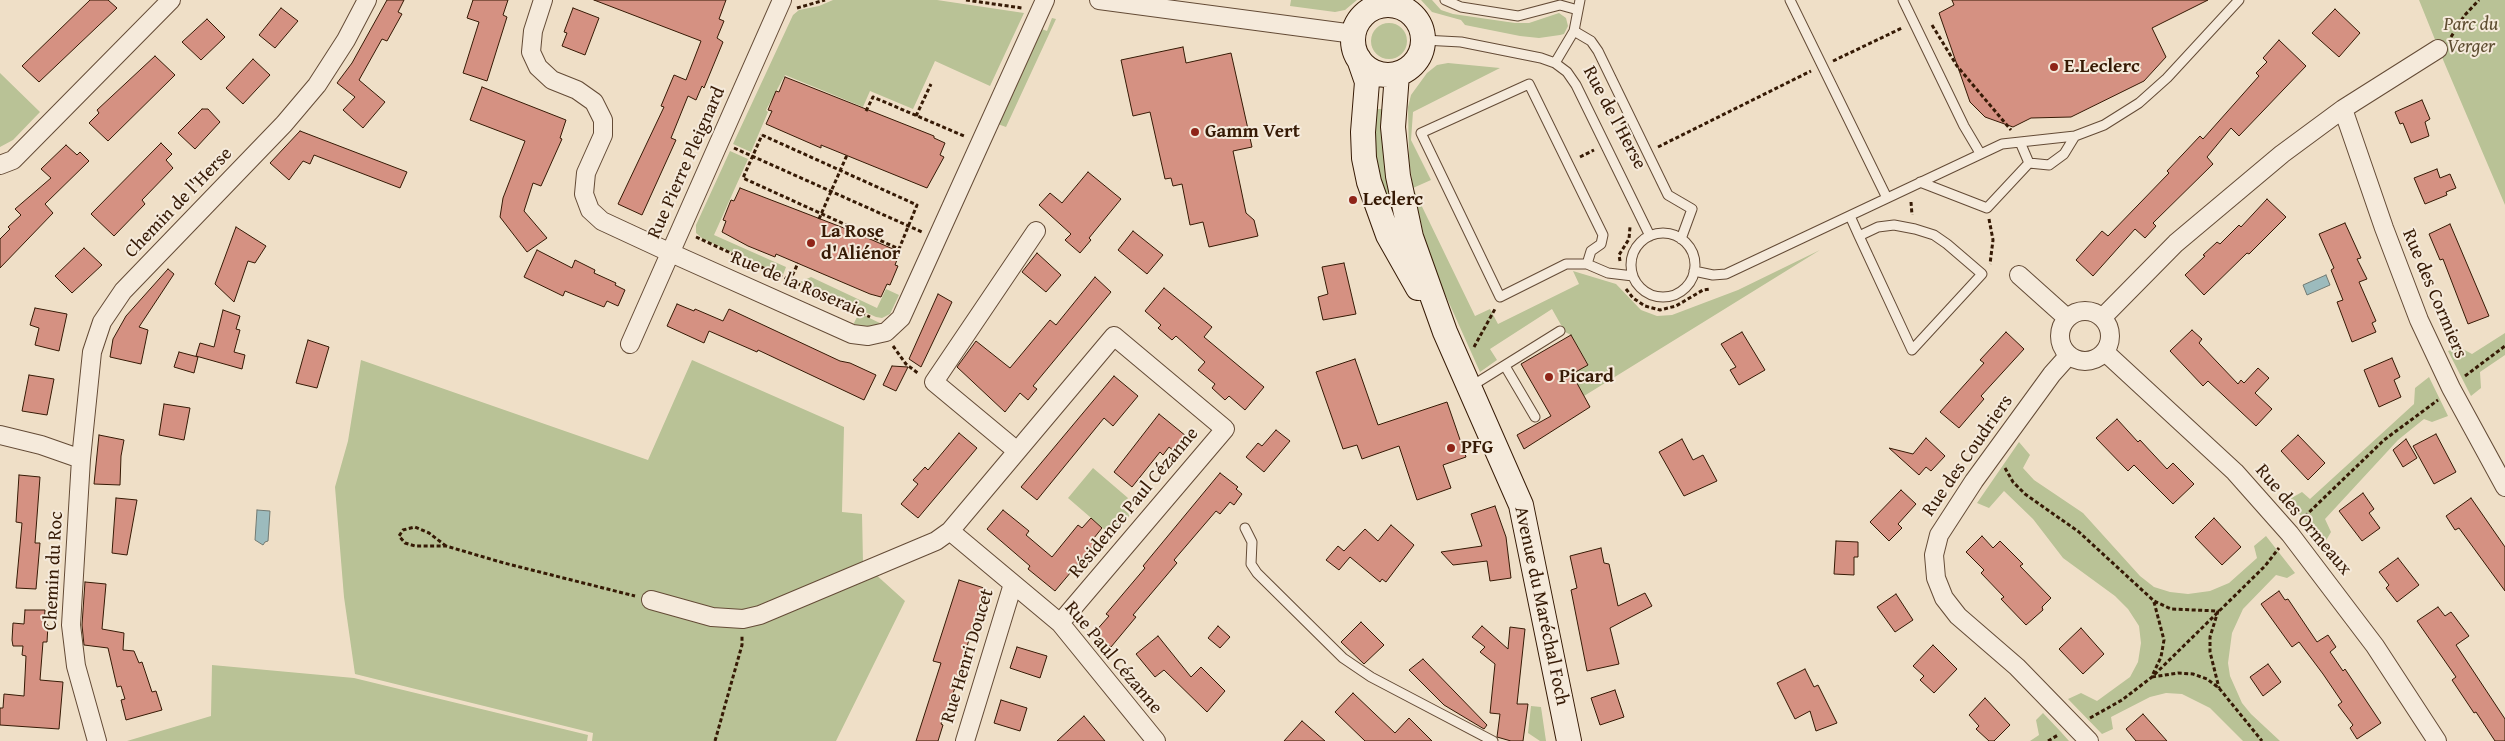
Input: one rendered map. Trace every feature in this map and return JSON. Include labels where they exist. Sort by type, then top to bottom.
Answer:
[{"type":"street","points":[[0,166],[13,160],[171,0]]},
{"type":"street","name":"Chemin de l'Herse","points":[[81,459],[92,352],[102,322],[123,291],[284,124],[317,85],[346,40],[367,0]]},
{"type":"street","name":"Rue de la Roseraie","points":[[543,0],[533,31],[532,52],[538,67],[552,80],[577,90],[594,102],[602,120],[602,134],[586,173],[584,194],[590,210],[602,221],[852,334],[868,336],[883,326],[901,318],[1041,8]]},
{"type":"street","name":"Rue Pierre Pleignard","points":[[630,344],[782,0]]},
{"type":"street","points":[[1099,0],[1354,34]]},
{"type":"street","points":[[1359,59],[1365,66],[1380,74],[1397,74],[1407,69],[1416,61],[1421,51],[1423,40],[1420,26],[1410,13],[1392,3],[1372,10],[1364,16],[1354,34],[1355,51],[1366,82],[1364,158],[1371,190],[1388,235],[1445,332]]},
{"type":"street","points":[[2103,318],[2176,243],[2231,195],[2343,109],[2438,49]]},
{"type":"street","name":"Avenue du Maréchal Foch","points":[[1397,74],[1393,127],[1403,202],[1416,254],[1445,332],[1521,505],[1527,526],[1569,741]]},
{"type":"street","name":"Rue des Cormiers","points":[[2343,109],[2384,228],[2419,320],[2451,388],[2505,487]]},
{"type":"street","points":[[1017,451],[934,382],[1036,231]]},
{"type":"street","points":[[2019,276],[2067,318]]},
{"type":"street","points":[[2089,310],[2103,318],[2108,324],[2111,338],[2105,352],[2091,360],[2076,359],[2069,355],[2064,349],[2060,333],[2067,318],[2073,313],[2089,310]]},
{"type":"street","name":"Résidence Paul Cézanne","points":[[743,620],[760,615],[936,541],[950,531],[1114,336],[1225,429],[1060,623]]},
{"type":"street","name":"Rue des Ormeaux","points":[[2105,352],[2235,472],[2290,534],[2376,646],[2437,741]]},
{"type":"street","name":"Rue des Coudriers","points":[[2069,355],[2052,374],[1996,449],[1939,535],[1934,555],[1936,578],[1944,598],[1958,616],[2017,667],[2089,741]]},
{"type":"street","points":[[0,435],[41,445],[81,459]]},
{"type":"street","name":"Chemin du Roc","points":[[81,459],[70,625],[76,666],[97,741]]},
{"type":"street","points":[[950,531],[1013,584]]},
{"type":"street","name":"Rue Paul Cézanne","points":[[1013,584],[1060,623],[1156,741]]},
{"type":"street","name":"Rue Henri Doucet","points":[[965,741],[1013,584]]},
{"type":"street","points":[[652,600],[712,617],[743,620]]},
{"type":"lane","points":[[1556,63],[1574,32],[1580,0]]},
{"type":"lane","points":[[1790,0],[1887,198]]},
{"type":"lane","points":[[1903,0],[1964,126],[1980,153]]},
{"type":"lane","points":[[1694,272],[1714,275],[1726,274],[2002,144],[2075,136],[2104,125],[2139,103],[2167,78],[2239,0]]},
{"type":"lane","points":[[1451,1],[1487,12],[1518,16],[1560,4],[1578,10]]},
{"type":"lane","points":[[1574,32],[1591,41],[1598,51],[1668,195],[1692,209],[1682,240]]},
{"type":"lane","name":"Rue de l'Herse","points":[[1423,40],[1461,42],[1541,58],[1556,63],[1567,72],[1576,85],[1650,236]]},
{"type":"lane","points":[[1587,264],[1592,251],[1601,244],[1603,235],[1529,84],[1421,133],[1500,298],[1566,264],[1587,264],[1608,273],[1632,276]]},
{"type":"lane","points":[[2029,163],[2049,165],[2064,154],[2075,136]]},
{"type":"lane","points":[[2020,142],[2029,163]]},
{"type":"lane","points":[[1920,182],[1987,208],[2029,163]]},
{"type":"lane","points":[[1850,216],[1859,236],[1912,350],[1982,274],[1934,235],[1915,229],[1894,225],[1878,227],[1859,236]]},
{"type":"lane","points":[[1661,234],[1672,235],[1682,240],[1692,254],[1694,272],[1691,281],[1684,289],[1665,298],[1645,292],[1637,285],[1632,276],[1631,266],[1636,248],[1650,236],[1661,234]]},
{"type":"lane","points":[[1470,387],[1560,331]]},
{"type":"lane","points":[[1505,366],[1535,417]]},
{"type":"lane","points":[[1245,528],[1252,542],[1251,564],[1257,573],[1332,647],[1370,677],[1493,741]]},
{"type":"path","points":[[966,0],[1028,10],[1041,8]]},
{"type":"path","points":[[2438,49],[2455,34],[2464,16],[2479,0]]},
{"type":"path","points":[[1643,144],[1653,150],[1914,22]]},
{"type":"path","points":[[916,116],[931,84]]},
{"type":"path","points":[[866,111],[873,97],[980,144]]},
{"type":"path","points":[[762,135],[917,205],[898,249],[743,178],[753,157],[762,135]]},
{"type":"path","points":[[1568,162],[1605,144]]},
{"type":"path","points":[[732,147],[914,229]]},
{"type":"path","points":[[819,219],[847,155]]},
{"type":"path","points":[[1982,274],[1990,266],[1993,240],[1987,208]]},
{"type":"path","points":[[693,230],[697,238],[883,326],[897,354],[906,364],[934,382]]},
{"type":"path","points":[[781,302],[798,263]]},
{"type":"path","points":[[1472,350],[1500,298]]},
{"type":"path","points":[[1996,449],[2013,482],[2026,494],[2079,532],[2154,601],[2171,609],[2218,611],[2210,637],[2210,652],[2219,688]]},
{"type":"path","points":[[446,546],[415,546],[405,543],[399,536],[403,530],[415,527],[446,546],[504,563],[652,600]]},
{"type":"path","points":[[2154,601],[2164,640],[2161,657],[2152,677],[2178,673],[2193,674],[2207,678],[2219,688],[2262,741]]},
{"type":"path","points":[[715,741],[742,645],[743,620]]},
{"type":"green space","points":[[833,0],[937,0],[1024,13],[990,86],[935,61],[913,109],[870,91],[863,107],[785,75],[766,110],[768,112],[751,152],[733,144],[793,15],[799,10],[819,6]]},
{"type":"green space","points":[[1291,0],[1357,0],[1345,10],[1335,12],[1290,6]]},
{"type":"green space","points":[[1421,0],[1432,0],[1441,10],[1453,14],[1515,23],[1529,23],[1559,13],[1566,18],[1568,26],[1564,34],[1560,35],[1539,38],[1520,36],[1465,25],[1461,20],[1432,12]]},
{"type":"green space","name":"Parc du Verger","points":[[2419,0],[2505,0],[2505,205],[2444,62]]},
{"type":"green space","points":[[1052,18],[1056,19],[1006,127],[995,123],[1039,28],[1047,31]]},
{"type":"green space","points":[[1389,23],[1396,24],[1402,28],[1406,34],[1406,48],[1402,54],[1396,58],[1389,59],[1382,58],[1376,54],[1372,48],[1371,41],[1372,34],[1376,28],[1382,24]]},
{"type":"green space","points":[[1448,63],[1500,68],[1413,112],[1411,140],[1431,180],[1413,188],[1409,160],[1408,107],[1411,95],[1427,73],[1437,65]]},
{"type":"green space","points":[[0,73],[40,112],[13,140],[0,147]]},
{"type":"green space","points":[[1373,109],[1386,109],[1408,253],[1373,171]]},
{"type":"green space","points":[[730,151],[748,159],[714,235],[786,267],[783,275],[703,239],[696,233],[696,225]]},
{"type":"green space","points":[[1413,189],[1475,316],[1490,309],[1498,324],[1579,284],[1573,271],[1616,284],[1641,310],[1657,316],[1672,315],[1738,290],[1820,250],[1584,396],[1572,374],[1588,364],[1571,335],[1565,332],[1552,309],[1490,349],[1497,360],[1480,372],[1433,267]]},
{"type":"green space","points":[[811,277],[877,308],[886,289],[899,295],[890,314],[882,318],[876,317],[800,282]]},
{"type":"green space","points":[[859,313],[884,325],[874,329],[853,325]]},
{"type":"green space","points":[[2505,333],[2505,355],[2480,372],[2481,388],[2471,396],[2448,351],[2459,347],[2472,354]]},
{"type":"green space","points":[[361,360],[648,460],[692,360],[844,427],[842,512],[862,514],[863,563],[905,601],[836,741],[592,741],[593,733],[355,674],[344,597],[335,487],[348,441]]},
{"type":"green space","points":[[2429,377],[2448,416],[2432,422],[2424,419],[2398,440],[2325,519],[2331,532],[2324,544],[2288,500],[2302,492],[2310,499],[2414,404],[2415,388]]},
{"type":"green space","points":[[2019,442],[2030,455],[2023,468],[2034,480],[2083,513],[2140,576],[2154,587],[2170,592],[2188,594],[2210,591],[2229,583],[2257,558],[2254,546],[2266,536],[2295,573],[2287,578],[2276,575],[2243,609],[2232,633],[2228,663],[2230,676],[2242,703],[2280,741],[2243,741],[2210,708],[2182,694],[2166,693],[2150,697],[2111,717],[2113,729],[2102,734],[2068,699],[2081,693],[2097,701],[2130,677],[2138,662],[2141,643],[2139,626],[2128,609],[2115,596],[2063,558],[2033,519],[2004,491],[1989,508],[1977,503]]},
{"type":"green space","points":[[1093,468],[1128,498],[1121,507],[1130,515],[1112,536],[1068,498]]},
{"type":"green space","points":[[212,665],[354,678],[588,735],[587,741],[127,741],[211,716]]},
{"type":"green space","points":[[1531,706],[1541,707],[1546,741],[1540,741],[1528,733]]},
{"type":"green space","points":[[2043,713],[2069,741],[2030,741],[2039,735],[2036,720]]},
{"type":"water","points":[[2326,275],[2330,285],[2307,295],[2303,285]]},
{"type":"water","points":[[257,510],[270,511],[268,541],[263,545],[255,540]]},
{"type":"building","points":[[90,0],[108,0],[117,8],[39,82],[22,66]]},
{"type":"building","points":[[387,0],[404,0],[398,12],[402,14],[387,41],[382,39],[359,80],[385,102],[363,128],[343,110],[355,97],[337,83],[352,63]]},
{"type":"building","points":[[473,0],[508,0],[503,15],[507,17],[487,81],[463,73],[479,22],[467,18]]},
{"type":"building","points":[[594,0],[726,0],[719,19],[724,21],[717,38],[723,42],[704,88],[702,86],[696,100],[688,96],[671,138],[676,140],[642,215],[618,204],[664,107],[661,106],[674,75],[686,80],[701,41]]},
{"type":"building","name":"E.Leclerc","points":[[1952,0],[2208,0],[2152,28],[2166,57],[2144,81],[2071,117],[2031,118],[2013,127],[1985,117],[1970,102],[1939,13],[1954,5]]},
{"type":"building","points":[[281,8],[298,21],[275,48],[259,35]]},
{"type":"building","points":[[573,8],[599,18],[585,55],[562,46],[567,33],[564,32]]},
{"type":"building","points":[[2335,9],[2360,33],[2339,57],[2312,33]]},
{"type":"building","points":[[207,19],[225,37],[201,60],[182,42]]},
{"type":"building","points":[[2279,40],[2306,66],[2239,136],[2231,128],[2207,157],[2213,164],[2153,223],[2156,226],[2145,238],[2135,229],[2093,276],[2076,260],[2102,231],[2108,236],[2169,173],[2167,171],[2200,136],[2203,139],[2259,76],[2256,73],[2267,62],[2263,58]]},
{"type":"building","points":[[1183,47],[1186,63],[1231,53],[1252,147],[1233,151],[1246,213],[1254,220],[1258,236],[1209,247],[1203,222],[1190,225],[1182,184],[1173,186],[1171,178],[1165,179],[1150,112],[1133,116],[1121,60]]},
{"type":"building","points":[[155,56],[175,75],[108,141],[89,123],[99,113],[97,110]]},
{"type":"building","points":[[253,59],[270,75],[243,104],[226,88]]},
{"type":"building","points":[[785,77],[934,136],[934,138],[945,143],[940,155],[944,157],[927,188],[821,145],[821,148],[766,124],[772,111],[768,110],[776,91],[779,92]]},
{"type":"building","points":[[482,87],[566,120],[560,138],[562,139],[541,186],[533,183],[524,211],[547,238],[527,252],[500,217],[503,198],[525,141],[470,120]]},
{"type":"building","points":[[2422,100],[2430,119],[2425,122],[2429,136],[2411,143],[2403,123],[2400,124],[2395,112]]},
{"type":"building","points":[[202,109],[208,109],[220,122],[195,149],[178,133]]},
{"type":"building","points":[[300,131],[407,172],[400,188],[314,155],[310,164],[303,161],[289,180],[270,163]]},
{"type":"building","points":[[161,143],[172,154],[166,160],[173,168],[142,200],[145,204],[114,236],[91,214]]},
{"type":"building","points":[[66,145],[77,155],[80,152],[89,161],[45,204],[53,213],[0,268],[0,239],[10,229],[8,227],[21,215],[15,209],[51,178],[41,169]]},
{"type":"building","points":[[2437,169],[2440,178],[2450,174],[2456,188],[2446,192],[2447,195],[2425,204],[2414,178]]},
{"type":"building","points":[[1088,172],[1121,199],[1089,238],[1091,240],[1080,253],[1065,240],[1071,234],[1039,205],[1050,193],[1062,203]]},
{"type":"building","name":"La Rose d'Aliénor","points":[[740,188],[900,252],[895,265],[898,266],[890,285],[887,284],[881,297],[870,294],[776,254],[775,257],[748,246],[722,232],[726,221],[723,220],[731,200],[734,201]]},
{"type":"building","points":[[2267,199],[2286,217],[2204,295],[2185,275],[2217,242],[2220,244],[2239,225],[2241,227]]},
{"type":"building","points":[[2345,223],[2361,258],[2357,259],[2367,279],[2359,282],[2376,321],[2372,323],[2376,332],[2352,342],[2337,302],[2343,300],[2331,270],[2334,268],[2319,234]]},
{"type":"building","points":[[2450,224],[2489,316],[2468,324],[2443,259],[2440,260],[2429,234]]},
{"type":"building","points":[[236,227],[266,246],[255,263],[248,261],[234,302],[215,284]]},
{"type":"building","points":[[1133,231],[1163,255],[1147,274],[1118,250]]},
{"type":"building","points":[[84,248],[102,265],[72,293],[55,276]]},
{"type":"building","points":[[537,250],[572,268],[575,260],[595,270],[594,273],[616,283],[615,285],[625,290],[618,306],[607,301],[604,307],[565,291],[563,296],[524,277]]},
{"type":"building","points":[[1037,253],[1061,275],[1046,292],[1022,272]]},
{"type":"building","points":[[1344,263],[1356,314],[1323,320],[1318,297],[1328,294],[1322,267]]},
{"type":"building","points":[[168,269],[174,274],[139,327],[148,330],[141,364],[110,357],[113,339],[126,316]]},
{"type":"building","points":[[1095,277],[1111,292],[1033,386],[1037,389],[1028,400],[1020,393],[1005,412],[957,367],[976,341],[1010,368],[1050,320],[1056,325]]},
{"type":"building","points":[[1164,288],[1212,327],[1204,337],[1264,387],[1245,410],[1229,396],[1225,400],[1212,388],[1215,384],[1198,370],[1205,362],[1176,336],[1172,340],[1158,328],[1161,325],[1145,311]]},
{"type":"building","points":[[938,294],[952,302],[921,367],[909,359]]},
{"type":"building","points":[[677,304],[694,311],[695,309],[723,321],[729,309],[840,361],[850,363],[876,375],[864,400],[758,350],[757,352],[709,331],[704,343],[667,326]]},
{"type":"building","points":[[35,308],[67,314],[59,351],[35,345],[39,328],[30,325]]},
{"type":"building","points":[[223,310],[240,316],[236,329],[240,330],[234,352],[245,355],[242,369],[196,356],[200,343],[214,347]]},
{"type":"building","points":[[2192,330],[2202,339],[2199,343],[2238,384],[2241,380],[2244,383],[2258,368],[2269,378],[2255,393],[2272,409],[2256,426],[2208,381],[2203,386],[2170,351]]},
{"type":"building","points":[[1742,332],[1765,370],[1739,385],[1730,370],[1736,367],[1721,344]]},
{"type":"building","points":[[2006,332],[2024,349],[1981,396],[1984,399],[1959,428],[1940,412],[1984,363],[1980,360]]},
{"type":"building","points":[[1571,335],[1588,365],[1572,374],[1590,407],[1524,449],[1517,435],[1551,416],[1521,364]]},
{"type":"building","points":[[308,340],[329,347],[317,388],[296,383]]},
{"type":"building","points":[[179,352],[198,357],[194,373],[174,367]]},
{"type":"building","points":[[2392,358],[2400,377],[2394,380],[2401,397],[2379,407],[2364,370]]},
{"type":"building","points":[[1355,359],[1378,425],[1447,402],[1466,457],[1443,465],[1451,488],[1417,500],[1399,446],[1362,459],[1357,445],[1343,449],[1316,372]]},
{"type":"building","points":[[892,366],[908,367],[896,391],[883,385]]},
{"type":"building","points":[[29,375],[54,379],[47,415],[22,411]]},
{"type":"building","points":[[1114,376],[1138,396],[1113,426],[1104,418],[1037,500],[1021,487]]},
{"type":"building","points":[[164,404],[190,408],[184,440],[159,435]]},
{"type":"building","points":[[1159,414],[1186,436],[1174,451],[1169,447],[1163,455],[1160,452],[1132,487],[1114,472]]},
{"type":"building","points":[[2117,419],[2167,469],[2173,463],[2194,484],[2173,504],[2134,465],[2128,471],[2096,438]]},
{"type":"building","points":[[1276,430],[1290,441],[1264,472],[1246,457],[1258,443],[1262,446]]},
{"type":"building","points":[[959,433],[977,448],[918,518],[901,504],[918,484],[913,480],[925,467],[928,470]]},
{"type":"building","points":[[2436,434],[2456,472],[2434,484],[2413,446]]},
{"type":"building","points":[[99,435],[124,440],[121,456],[120,485],[94,484]]},
{"type":"building","points":[[2298,435],[2325,463],[2308,480],[2281,451]]},
{"type":"building","points":[[1926,438],[1945,456],[1931,471],[1926,467],[1919,475],[1889,448],[1913,454]]},
{"type":"building","points":[[1682,439],[1693,460],[1703,455],[1717,481],[1684,496],[1659,452]]},
{"type":"building","points":[[2406,439],[2417,458],[2403,467],[2393,450]]},
{"type":"building","points":[[1220,473],[1238,487],[1236,489],[1242,494],[1234,505],[1230,502],[1220,514],[1216,511],[1174,560],[1177,563],[1133,615],[1136,617],[1111,647],[1094,633],[1109,616],[1106,614],[1145,568],[1143,566]]},
{"type":"building","points":[[19,475],[40,477],[35,543],[40,543],[36,589],[16,588],[22,523],[16,522]]},
{"type":"building","points":[[1901,490],[1916,504],[1898,524],[1902,528],[1889,541],[1870,522]]},
{"type":"building","points":[[2363,493],[2374,509],[2369,513],[2380,528],[2362,541],[2339,511]]},
{"type":"building","points":[[116,498],[137,500],[127,555],[112,553]]},
{"type":"building","points":[[2471,498],[2505,547],[2505,591],[2459,528],[2455,530],[2446,516]]},
{"type":"building","points":[[1495,506],[1506,537],[1511,578],[1490,581],[1487,561],[1453,565],[1441,552],[1482,546],[1471,514]]},
{"type":"building","points":[[1003,510],[1029,531],[1026,535],[1052,557],[1078,525],[1082,528],[1091,518],[1102,528],[1094,538],[1097,541],[1055,591],[1028,569],[1030,566],[987,529]]},
{"type":"building","points":[[2214,518],[2241,547],[2222,565],[2195,537]]},
{"type":"building","points":[[1391,525],[1414,545],[1386,582],[1382,579],[1380,582],[1350,557],[1339,570],[1326,560],[1338,546],[1344,551],[1365,529],[1378,541]]},
{"type":"building","points":[[1982,536],[1993,548],[2000,541],[2023,564],[2020,566],[2051,598],[2042,607],[2043,610],[2026,625],[2001,599],[2004,597],[1981,573],[1984,570],[1966,552]]},
{"type":"building","points":[[1836,541],[1858,542],[1858,557],[1854,557],[1854,575],[1834,574]]},
{"type":"building","points":[[1601,548],[1604,563],[1609,564],[1618,606],[1645,593],[1652,606],[1610,628],[1619,664],[1587,671],[1571,590],[1577,588],[1570,556]]},
{"type":"building","points":[[2398,558],[2419,585],[2397,602],[2386,588],[2389,585],[2379,572]]},
{"type":"building","points":[[959,580],[984,588],[955,688],[941,724],[943,725],[938,741],[916,741],[941,663],[933,661]]},
{"type":"building","points":[[85,582],[106,584],[102,629],[124,633],[123,650],[134,651],[139,663],[142,662],[152,692],[156,691],[162,710],[126,720],[121,700],[125,699],[121,686],[117,687],[108,648],[84,645],[82,625]]},
{"type":"building","points":[[2279,591],[2285,600],[2288,599],[2317,642],[2328,635],[2336,647],[2330,652],[2343,671],[2345,669],[2381,723],[2357,739],[2350,728],[2353,725],[2338,705],[2342,702],[2323,674],[2299,642],[2292,647],[2261,604]]},
{"type":"building","points":[[1896,594],[1913,620],[1895,632],[1877,607]]},
{"type":"building","points":[[2438,607],[2445,616],[2451,612],[2469,636],[2456,645],[2505,719],[2505,741],[2495,741],[2476,712],[2474,713],[2452,680],[2456,677],[2417,621]]},
{"type":"building","points":[[25,610],[45,610],[44,624],[48,625],[47,642],[43,642],[40,680],[63,682],[59,729],[0,725],[0,708],[3,708],[4,694],[24,696],[26,656],[22,655],[23,646],[13,646],[12,640],[13,623],[24,624]]},
{"type":"building","points":[[1361,622],[1384,645],[1364,664],[1341,642]]},
{"type":"building","points":[[1218,626],[1230,637],[1220,648],[1208,638]]},
{"type":"building","points":[[1482,626],[1508,649],[1510,627],[1525,629],[1517,704],[1528,704],[1523,741],[1511,741],[1497,737],[1500,714],[1490,713],[1495,664],[1480,652],[1485,647],[1472,637]]},
{"type":"building","points":[[2081,628],[2104,654],[2083,674],[2059,649]]},
{"type":"building","points":[[1158,636],[1191,677],[1201,667],[1225,691],[1207,712],[1164,670],[1155,677],[1136,654]]},
{"type":"building","points":[[1933,645],[1957,669],[1934,693],[1920,680],[1924,676],[1913,666]]},
{"type":"building","points":[[1017,647],[1047,656],[1040,678],[1010,668]]},
{"type":"building","points":[[1423,659],[1487,725],[1484,729],[1444,705],[1409,670]]},
{"type":"building","points":[[2268,664],[2281,682],[2263,696],[2250,677]]},
{"type":"building","points":[[1805,669],[1814,687],[1818,685],[1837,723],[1816,731],[1810,711],[1795,719],[1777,683]]},
{"type":"building","points":[[1615,690],[1624,717],[1600,725],[1591,698]]},
{"type":"building","points":[[1353,693],[1395,733],[1409,718],[1432,741],[1365,741],[1335,712]]},
{"type":"building","points":[[1985,698],[2010,725],[1994,741],[1989,741],[1976,729],[1979,726],[1969,715]]},
{"type":"building","points":[[1001,700],[1027,708],[1020,731],[994,723]]},
{"type":"building","points":[[2143,714],[2167,741],[2136,741],[2126,729]]},
{"type":"building","points":[[1084,716],[1105,741],[1057,741]]},
{"type":"building","points":[[1302,721],[1325,741],[1284,741]]},
{"type":"place","name":"E.Leclerc","points":[[2054,67]]},
{"type":"place","name":"Gamm Vert","points":[[1195,132]]},
{"type":"place","name":"Leclerc","points":[[1353,200]]},
{"type":"place","name":"La Rose d'Aliénor","points":[[811,243]]},
{"type":"place","name":"Picard","points":[[1549,377]]},
{"type":"place","name":"PFG","points":[[1451,448]]}]
